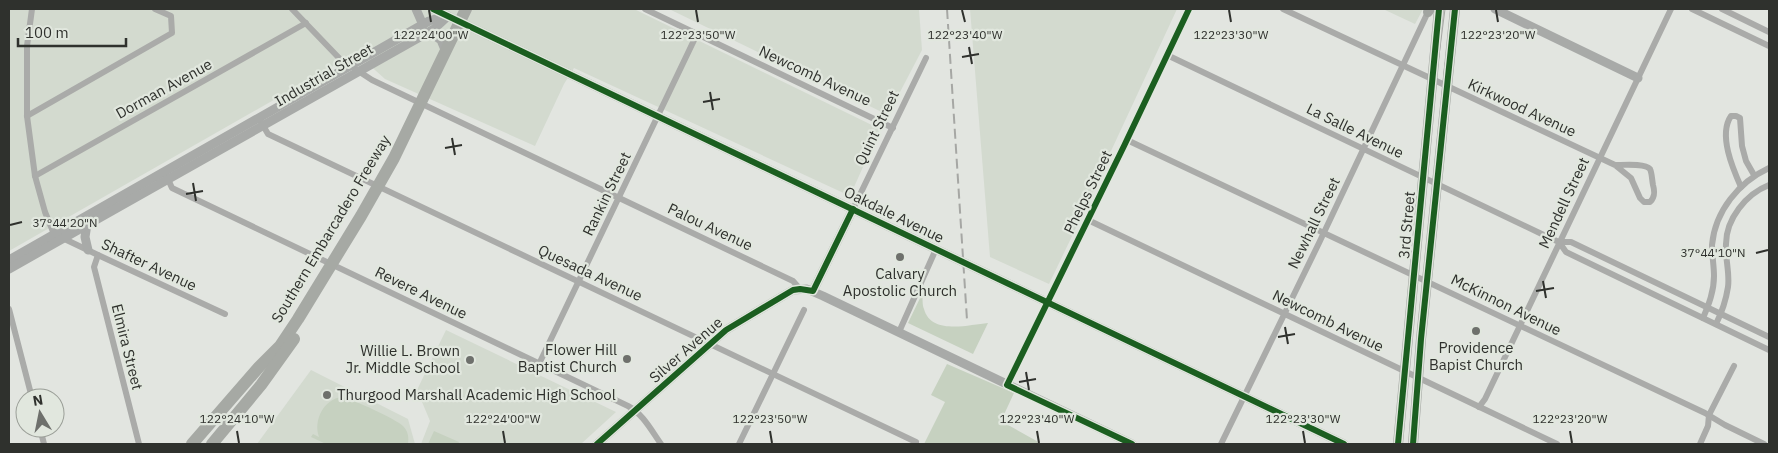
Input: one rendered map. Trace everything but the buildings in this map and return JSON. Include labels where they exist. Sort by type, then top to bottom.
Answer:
[{"type":"highway","name":"Southern Embarcadero Freeway","points":[[192,444],[259,367],[280,346],[344,245],[394,158],[467,9]]},
{"type":"highway","name":"Southern Embarcadero Freeway","points":[[200,444],[255,380],[293,330],[365,218],[398,160],[471,9]]},
{"type":"highway","points":[[212,444],[281,359],[332,270]]},
{"type":"highway","points":[[206,444],[266,371],[280,346]]},
{"type":"main road","name":"3rd Street","points":[[1398,444],[1424,178],[1438,9]]},
{"type":"main road","name":"3rd Street","points":[[1413,444],[1427,281],[1455,9]]},
{"type":"street","points":[[32,9],[27,46],[27,116],[35,176],[44,212],[54,234]]},
{"type":"street","points":[[27,116],[172,33],[171,16],[155,9]]},
{"type":"street","name":"Palou Avenue","points":[[292,9],[340,59],[354,69],[618,199],[790,280],[800,289],[813,291],[1132,444]]},
{"type":"street","points":[[416,9],[426,28],[441,40],[446,53]]},
{"type":"street","name":"Oakdale Avenue","points":[[434,9],[1344,444]]},
{"type":"street","points":[[332,270],[381,186],[467,9]]},
{"type":"street","name":"Newcomb Avenue","points":[[645,9],[893,128]]},
{"type":"street","name":"Phelps Street","points":[[1007,385],[1189,9]]},
{"type":"street","name":"Kirkwood Avenue","points":[[1283,9],[1615,166],[1631,178],[1640,198],[1644,202],[1650,202],[1654,198],[1655,193],[1648,167],[1615,166]]},
{"type":"street","points":[[1495,9],[1638,78]]},
{"type":"street","name":"Mendell Street","points":[[1479,407],[1485,399],[1671,9]]},
{"type":"street","points":[[1692,9],[1769,46]]},
{"type":"street","points":[[1722,9],[1769,32]]},
{"type":"street","name":"Newhall Street","points":[[1221,444],[1429,10]]},
{"type":"street","name":"Industrial Street","points":[[9,269],[88,224],[166,176],[448,16]]},
{"type":"street","name":"Dorman Avenue","points":[[35,176],[306,23]]},
{"type":"street","name":"Rankin Street","points":[[539,364],[697,34]]},
{"type":"street","name":"La Salle Avenue","points":[[1167,55],[1559,242],[1571,242],[1769,337]]},
{"type":"street","name":"Quint Street","points":[[813,291],[854,210],[926,58]]},
{"type":"street","points":[[1740,187],[1733,170],[1727,146],[1728,121],[1731,116],[1740,118],[1742,146],[1746,160],[1754,175]]},
{"type":"street","name":"Quesada Avenue","points":[[261,122],[268,134],[381,186],[578,282],[712,343],[916,442]]},
{"type":"street","name":"McKinnon Avenue","points":[[1127,140],[1709,415],[1764,444]]},
{"type":"street","points":[[1704,318],[1713,287],[1712,246],[1714,232],[1724,208],[1740,187],[1754,175],[1769,168]]},
{"type":"street","name":"Industrial Street","points":[[9,260],[54,234],[166,176]]},
{"type":"street","name":"Revere Avenue","points":[[166,176],[172,188],[332,270],[636,410],[661,444]]},
{"type":"street","points":[[1716,324],[1728,287],[1726,234],[1737,211],[1745,201],[1769,185]]},
{"type":"street","name":"Newcomb Avenue","points":[[1088,220],[1557,444]]},
{"type":"street","points":[[88,224],[86,237],[88,250]]},
{"type":"street","name":"Shafter Avenue","points":[[54,234],[225,314]]},
{"type":"street","name":"La Salle Avenue","points":[[1559,242],[1566,252],[1769,350]]},
{"type":"street","points":[[899,332],[936,250]]},
{"type":"street","name":"Elmira Street","points":[[98,255],[94,267],[139,444]]},
{"type":"street","name":"Silver Avenue","points":[[598,444],[726,330],[788,293],[800,289]]},
{"type":"street","points":[[9,309],[29,388]]},
{"type":"street","points":[[739,444],[804,310]]},
{"type":"street","points":[[1700,444],[1708,426],[1709,415],[1734,366]]},
{"type":"shaded area","points":[[9,9],[634,9],[880,129],[850,196],[574,68],[564,84],[535,146],[385,79],[356,53],[9,251]]},
{"type":"shaded area","points":[[669,9],[919,9],[922,50],[888,115]]},
{"type":"shaded area","points":[[970,9],[1177,9],[1049,284],[990,257]]},
{"type":"shaded area","points":[[1383,9],[1423,9],[1415,24]]},
{"type":"shaded area","name":"Willie L. Brown Jr. Middle School","points":[[446,330],[616,412],[581,444],[421,444],[430,421],[417,390]]},
{"type":"shaded area","name":"Thurgood Marshall Academic High School","points":[[311,370],[408,419],[415,444],[257,444]]},
{"type":"green space","points":[[922,294],[924,309],[928,317],[934,322],[951,326],[988,323],[973,354],[908,323]]},
{"type":"green space","points":[[947,364],[1014,393],[1001,421],[1042,444],[924,444],[945,402],[931,395]]},
{"type":"green space","points":[[342,397],[355,401],[399,423],[407,432],[408,444],[326,444],[311,437],[313,434],[319,437],[319,417],[325,406]]},
{"type":"green space","points":[[434,431],[459,442],[458,444],[428,444]]},
{"type":"tram line","points":[[1400,444],[1434,94],[1445,9]]},
{"type":"tram line","points":[[1409,444],[1445,63]]},
{"type":"railway","points":[[947,9],[967,320]]},
{"type":"cycle path","points":[[433,9],[1344,444]]},
{"type":"cycle path","points":[[1132,444],[1007,385],[1189,9]]},
{"type":"cycle path","points":[[1398,444],[1439,9]]},
{"type":"cycle path","points":[[1413,444],[1421,339],[1455,9]]},
{"type":"cycle path","points":[[597,444],[726,330],[793,290],[813,291],[853,209]]},
{"type":"place","name":"Calvary Apostolic Church","points":[[900,257]]},
{"type":"place","name":"Providence Bapist Church","points":[[1476,331]]},
{"type":"place","name":"Flower Hill Baptist Church","points":[[627,359]]},
{"type":"place","name":"Willie L. Brown Jr. Middle School","points":[[470,360]]},
{"type":"place","name":"Thurgood Marshall Academic High School","points":[[327,395]]}]
